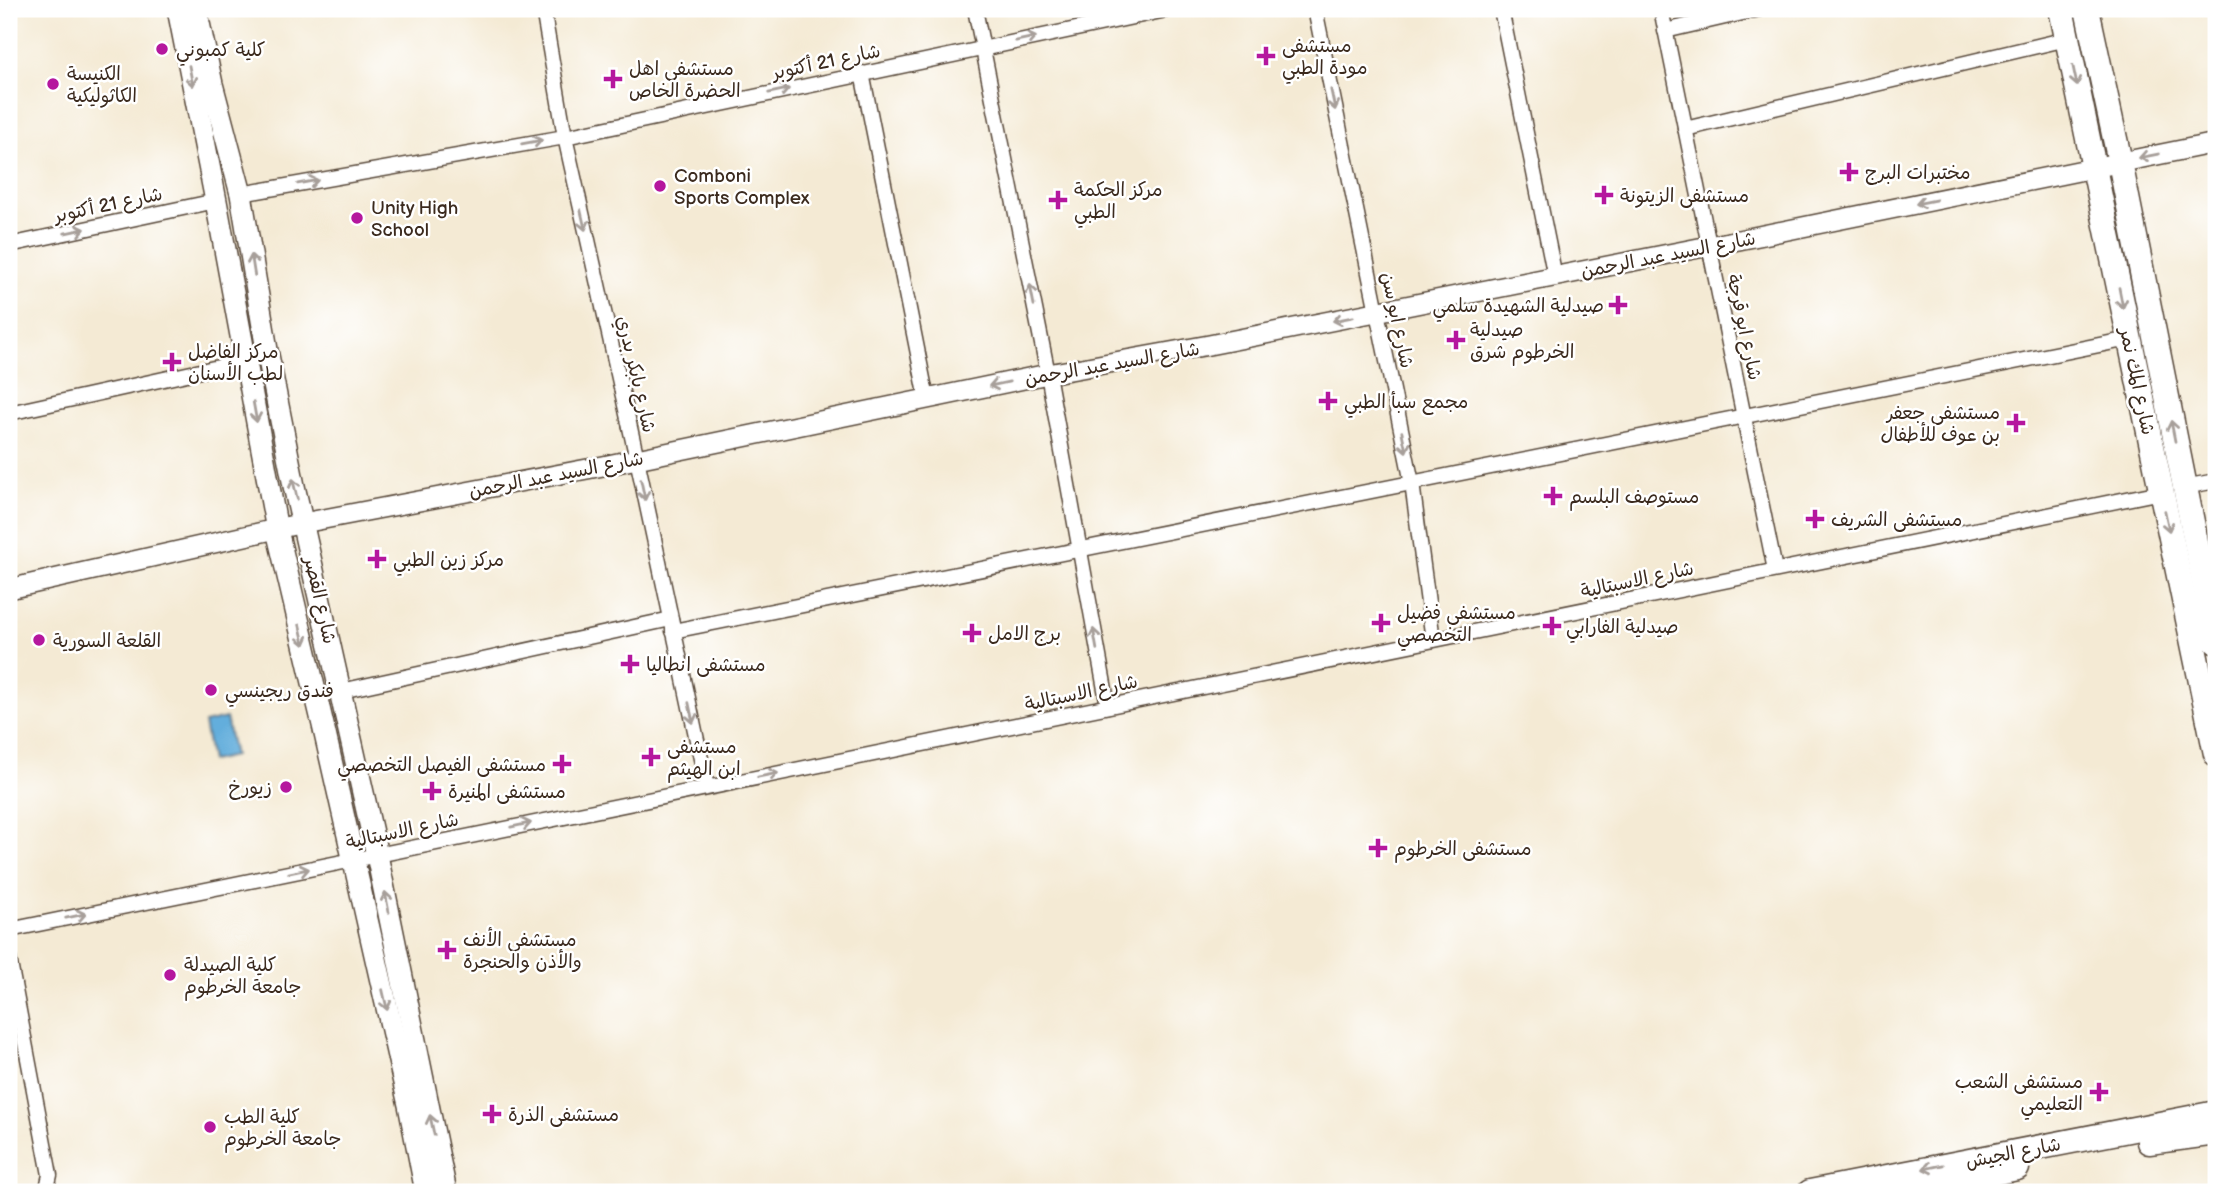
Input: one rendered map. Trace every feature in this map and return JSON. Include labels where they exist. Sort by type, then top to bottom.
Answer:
[{"type":"highway","name":"شارع المك نمر","points":[[2061,9],[2129,340],[2216,642]]},
{"type":"highway","name":"شارع المك نمر","points":[[2087,9],[2120,162],[2216,754]]},
{"type":"highway","name":"شارع الجيش","points":[[1810,1192],[2216,1113]]},
{"type":"highway","name":"شارع الجيش","points":[[1901,1192],[2168,1138],[2216,1133]]},
{"type":"highway","points":[[2168,1138],[2216,1145]]},
{"type":"main road","name":"شارع القصر","points":[[178,9],[277,530],[354,860],[426,1192]]},
{"type":"main road","name":"شارع القصر","points":[[196,9],[212,84],[241,194],[267,350],[377,855],[446,1192]]},
{"type":"street","name":"شارع بابكر بدري","points":[[543,9],[565,137],[637,459],[706,788]]},
{"type":"street","points":[[975,9],[1048,374],[1108,706]]},
{"type":"street","name":"شارع 21 أكتوبر","points":[[241,194],[565,137],[1171,9]]},
{"type":"street","name":"شارع ابو سن","points":[[1315,9],[1412,482],[1433,640]]},
{"type":"street","points":[[1501,9],[1555,277]]},
{"type":"street","name":"شارع ابو قرجة","points":[[1661,9],[1774,570]]},
{"type":"street","points":[[1665,31],[1760,9]]},
{"type":"street","points":[[1685,129],[2067,39]]},
{"type":"street","points":[[862,73],[927,399]]},
{"type":"street","name":"شارع السيد عبد الرحمن","points":[[9,589],[303,523],[637,459],[1048,374],[1555,277],[2216,143]]},
{"type":"street","name":"شارع 21 أكتوبر","points":[[9,245],[216,201]]},
{"type":"street","points":[[341,691],[672,625],[1079,549],[2129,340]]},
{"type":"street","points":[[9,413],[246,361]]},
{"type":"street","name":"شارع الاسبتالية","points":[[9,930],[2216,481]]},
{"type":"street","points":[[9,958],[50,1175],[46,1192]]},
{"type":"water","points":[[226,718],[234,756],[211,761],[204,723]]},
{"type":"place","name":"كلية كمبوني","points":[[162,49]]},
{"type":"place","name":"مستشفى مودة الطبي","points":[[1266,56]]},
{"type":"place","name":"مستشفى اهل الحضرة الخاص","points":[[613,79]]},
{"type":"place","name":"الكنيسة الكاثوليكية","points":[[53,84]]},
{"type":"place","name":"مختبرات البرج","points":[[1849,172]]},
{"type":"place","name":"Comboni Sports Complex","points":[[660,186]]},
{"type":"place","name":"مستشفى الزيتونة","points":[[1604,195]]},
{"type":"place","name":"مركز الحكمة الطبي","points":[[1058,200]]},
{"type":"place","name":"Unity High School","points":[[357,218]]},
{"type":"place","name":"صيدلية الشهيدة سلمي","points":[[1618,305]]},
{"type":"place","name":"صيدلية الخرطوم شرق","points":[[1456,340]]},
{"type":"place","name":"مركز الفاضل لطب الأسنان","points":[[172,362]]},
{"type":"place","name":"مجمع سبأ الطبي","points":[[1328,401]]},
{"type":"place","name":"مستشفى جعفر بن عوف للأطفال","points":[[2016,423]]},
{"type":"place","name":"مستوصف البلسم","points":[[1553,496]]},
{"type":"place","name":"مستشفى الشريف","points":[[1815,519]]},
{"type":"place","name":"مركز زين الطبي","points":[[377,559]]},
{"type":"place","name":"مستشفى فضيل التخصصي","points":[[1381,623]]},
{"type":"place","name":"صيدلية الفارابي","points":[[1552,626]]},
{"type":"place","name":"برج الامل","points":[[972,633]]},
{"type":"place","name":"القلعة السورية","points":[[39,640]]},
{"type":"place","name":"مستشفى انطاليا","points":[[630,664]]},
{"type":"place","name":"فندق ريجينسي","points":[[211,690]]},
{"type":"place","name":"مستشفى ابن الهيثم","points":[[651,757]]},
{"type":"place","name":"مستشفى الفيصل التخصصي","points":[[562,764]]},
{"type":"place","name":"زيورخ","points":[[286,787]]},
{"type":"place","name":"مستشفى المنيرة","points":[[432,791]]},
{"type":"place","name":"مستشفى الخرطوم","points":[[1378,848]]},
{"type":"place","name":"مستشفى الأنف والأذن والحنجرة","points":[[447,950]]},
{"type":"place","name":"كلية الصيدلة جامعة الخرطوم","points":[[170,975]]},
{"type":"place","name":"مستشفى الشعب التعليمي","points":[[2099,1092]]},
{"type":"place","name":"مستشفى الذرة","points":[[492,1114]]},
{"type":"place","name":"كلية الطب جامعة الخرطوم","points":[[210,1127]]}]
